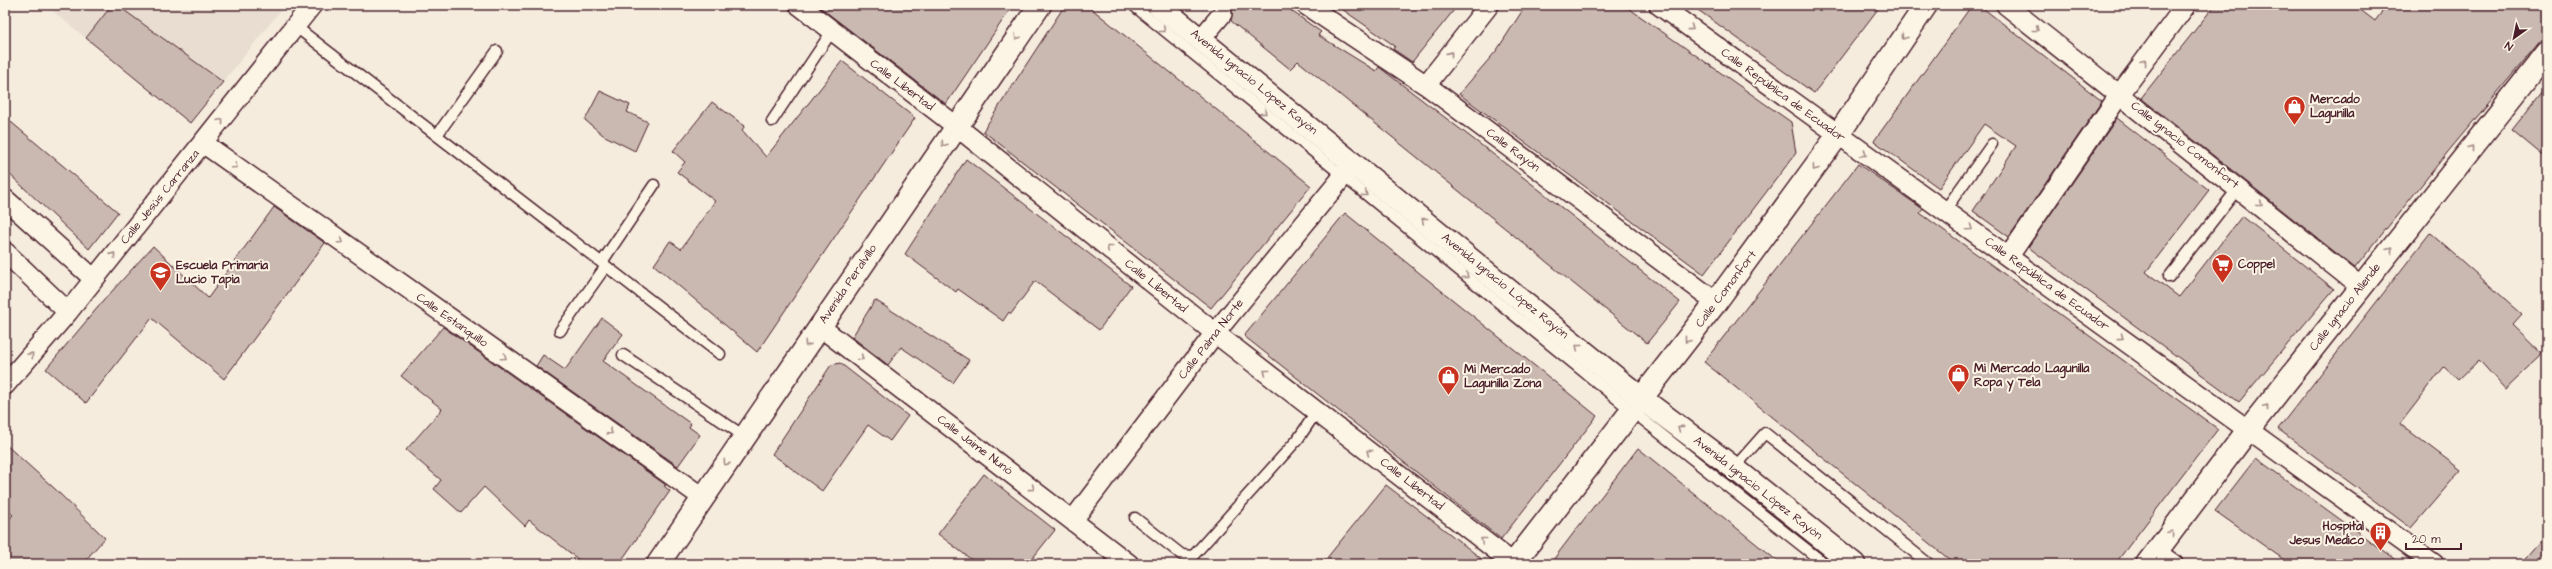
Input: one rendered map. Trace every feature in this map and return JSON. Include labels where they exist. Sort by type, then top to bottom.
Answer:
[{"type":"street","name":"Calle Jesús Carranza","points":[[5,385],[68,312],[312,5]]},
{"type":"street","name":"Calle Libertad","points":[[799,5],[956,126],[1215,333],[1514,564]]},
{"type":"street","name":"Avenida Peralvillo","points":[[658,564],[702,497],[1040,5]]},
{"type":"street","name":"Avenida Ignacio López Rayón","points":[[1158,5],[1201,39],[1349,169],[1637,405],[1734,468],[1854,564]]},
{"type":"street","name":"Calle Rayón","points":[[1306,5],[1426,85],[1716,302]]},
{"type":"street","points":[[1426,85],[1489,5]]},
{"type":"street","name":"Calle República de Ecuador","points":[[1659,5],[2434,564]]},
{"type":"street","name":"Calle Comonfort","points":[[1514,564],[1716,302],[1838,135],[1926,5]]},
{"type":"street","name":"Calle Ignacio Comonfort","points":[[2006,5],[2239,187],[2362,287]]},
{"type":"street","points":[[2009,256],[2120,94],[2186,5]]},
{"type":"street","points":[[1201,39],[1222,14]]},
{"type":"street","name":"Calle Ignacio Allende","points":[[2159,560],[2248,430],[2547,53]]},
{"type":"street","name":"Calle Estanquillo","points":[[203,143],[702,497]]},
{"type":"street","name":"Calle Palma Norte","points":[[1073,520],[1215,333],[1349,169]]},
{"type":"street","points":[[5,199],[94,279]]},
{"type":"street","points":[[5,252],[68,312]]},
{"type":"street","name":"Calle Jaime Nunó","points":[[819,326],[1129,564]]},
{"type":"lane","points":[[1133,5],[1349,169]]},
{"type":"lane","points":[[295,26],[720,354]]},
{"type":"lane","points":[[772,121],[832,31]]},
{"type":"lane","points":[[437,135],[497,51]]},
{"type":"lane","points":[[1945,210],[1992,144]]},
{"type":"lane","points":[[560,331],[654,185]]},
{"type":"lane","points":[[2169,277],[2239,187]]},
{"type":"lane","points":[[623,355],[744,436]]},
{"type":"lane","points":[[1637,405],[1826,564]]},
{"type":"lane","points":[[1135,518],[1182,555],[1193,556],[1298,439],[1317,411]]},
{"type":"lane","points":[[1734,468],[1765,433],[1929,564]]},
{"type":"shaded area","points":[[45,5],[112,5],[86,38]]},
{"type":"shaded area","points":[[117,5],[285,5],[223,82]]},
{"type":"building","points":[[112,5],[117,5],[223,82],[190,123],[86,38]]},
{"type":"building","points":[[817,5],[1013,5],[946,104]]},
{"type":"building","points":[[1065,5],[1087,5],[1311,186],[1211,308],[983,131]]},
{"type":"building","points":[[1228,5],[1283,5],[1321,32],[1318,35],[1376,71],[1379,67],[1532,184],[1680,302],[1647,343],[1298,61],[1290,69],[1231,21],[1232,11]]},
{"type":"building","points":[[1336,5],[1458,5],[1412,62],[1393,49],[1395,46]]},
{"type":"building","points":[[1526,5],[1624,5],[1791,122],[1796,153],[1704,274],[1459,94],[1497,50]]},
{"type":"building","points":[[1691,5],[1881,5],[1814,93]]},
{"type":"building","points":[[1972,5],[1979,5],[2102,101],[2009,237],[1973,211],[2016,146],[1984,124],[1939,188],[1874,141]]},
{"type":"building","name":"Mercado Lagunilla","points":[[2215,5],[2354,5],[2375,21],[2387,5],[2547,5],[2547,33],[2447,153],[2355,268],[2141,98]]},
{"type":"building","points":[[842,61],[915,118],[757,352],[654,265],[670,241],[681,249],[715,201],[677,172],[685,162],[673,151],[712,102],[745,126],[742,130],[766,157]]},
{"type":"building","points":[[2547,86],[2547,159],[2512,130]]},
{"type":"building","points":[[600,91],[630,105],[627,112],[648,122],[635,151],[603,135],[585,120]]},
{"type":"building","points":[[5,117],[118,212],[89,249],[5,170]]},
{"type":"building","points":[[2117,118],[2209,190],[2146,272],[2179,297],[2242,216],[2334,289],[2239,402],[2028,247]]},
{"type":"building","points":[[966,159],[1131,286],[1099,330],[1035,281],[1011,314],[1009,312],[1003,321],[958,289],[956,292],[905,254]]},
{"type":"building","name":"Mi Mercado Lagunilla Ropa y Tela","points":[[1858,164],[1923,209],[1920,213],[2218,429],[2115,564],[1955,564],[1704,362]]},
{"type":"building","points":[[274,207],[325,243],[224,379],[152,318],[86,403],[46,369],[104,300],[153,246],[208,298]]},
{"type":"building","points":[[1345,213],[1597,416],[1501,539],[1244,336]]},
{"type":"building","points":[[2430,233],[2522,314],[2512,325],[2542,354],[2505,389],[2479,360],[2458,380],[2444,367],[2400,424],[2461,470],[2411,528],[2278,429]]},
{"type":"building","points":[[875,300],[969,360],[953,383],[901,347],[888,365],[852,337]]},
{"type":"building","points":[[602,318],[623,334],[603,361],[691,424],[689,427],[700,435],[678,466],[536,366],[543,355],[565,370]]},
{"type":"building","points":[[443,327],[666,485],[664,486],[670,491],[619,564],[584,564],[529,520],[525,526],[484,487],[461,513],[434,489],[441,480],[406,450],[442,409],[401,376]]},
{"type":"building","points":[[840,363],[908,416],[890,441],[868,425],[822,491],[772,454],[831,365]]},
{"type":"building","points":[[5,444],[54,488],[105,538],[82,564],[5,564],[5,524],[13,515],[5,509]]},
{"type":"building","points":[[1638,448],[1781,564],[1550,564]]},
{"type":"building","points":[[2256,458],[2401,564],[2290,564],[2215,511]]},
{"type":"building","points":[[984,474],[1055,530],[1028,564],[977,564],[938,534]]},
{"type":"building","points":[[1386,485],[1450,534],[1488,564],[1322,564]]},
{"type":"building","points":[[2547,534],[2547,564],[2521,564]]},
{"type":"place","name":"Mercado Lagunilla","points":[[2294,126]]},
{"type":"place","name":"Coppel","points":[[2222,284]]},
{"type":"place","name":"Escuela Primaria Lucio Tapia","points":[[161,292]]},
{"type":"place","name":"Mi Mercado Lagunilla Ropa y Tela","points":[[1959,394]]},
{"type":"place","name":"Mi Mercado Lagunilla Zona","points":[[1448,396]]},
{"type":"place","name":"Hospital Jesus Medico","points":[[2380,552]]}]
